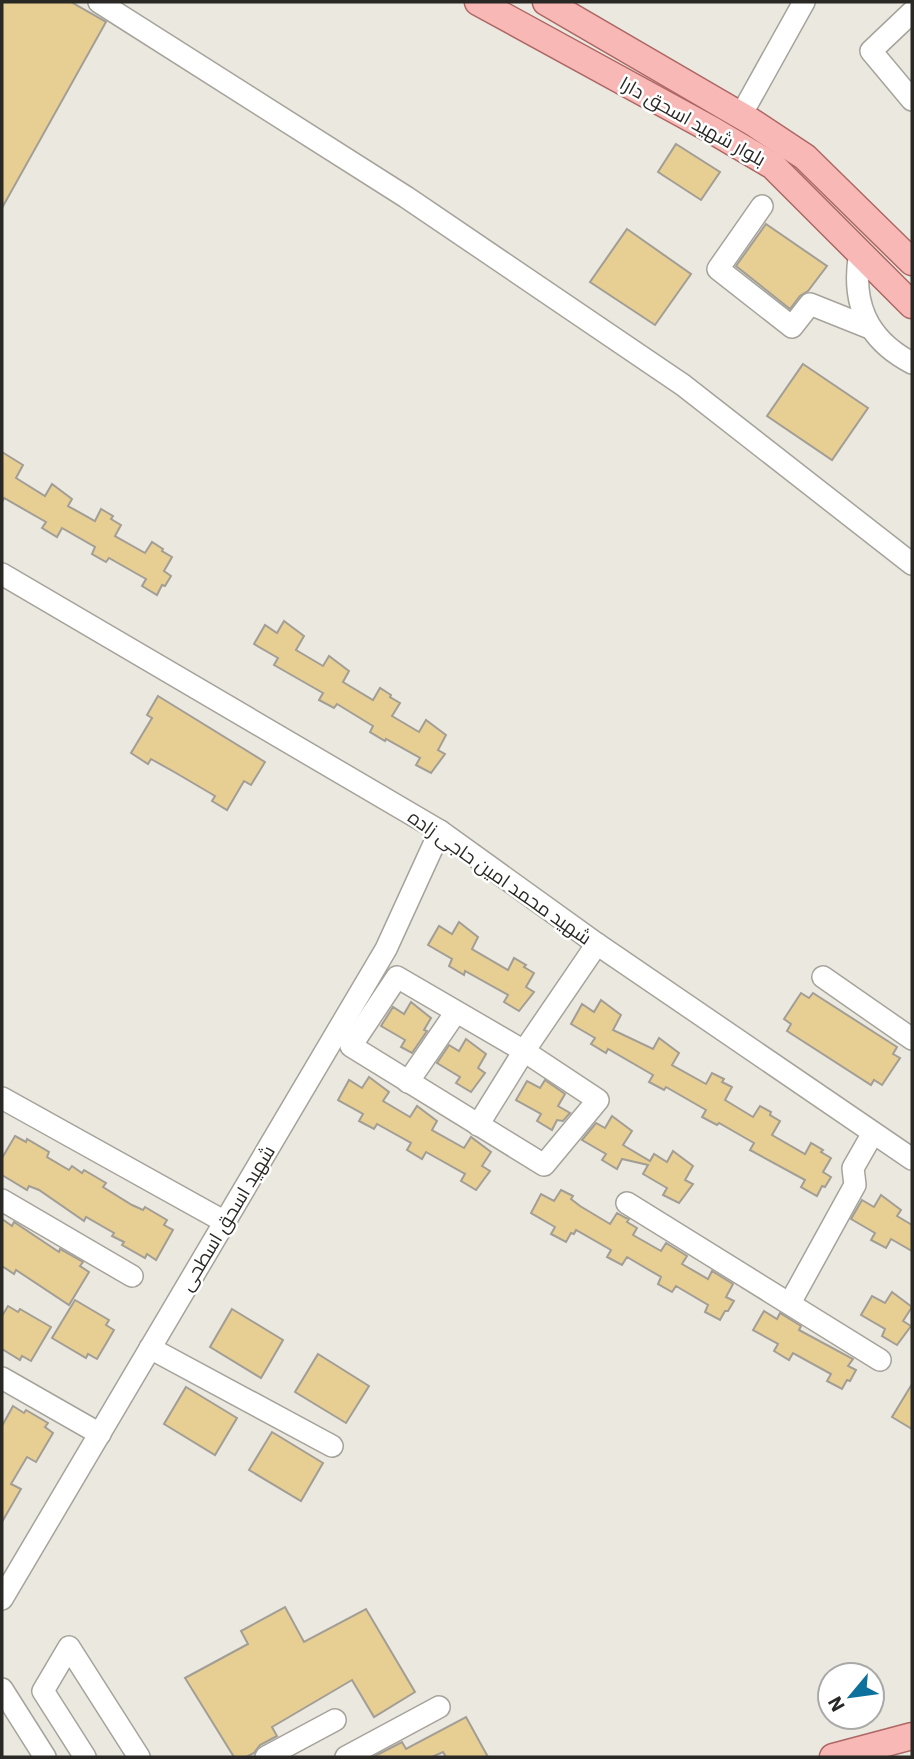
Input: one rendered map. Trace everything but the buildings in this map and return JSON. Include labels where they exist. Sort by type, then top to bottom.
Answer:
[{"type":"main road","name":"بلوار شهید اسحق دارا","points":[[478,2],[773,166],[860,252],[909,295]]},
{"type":"main road","name":"بلوار شهید اسحق دارا","points":[[546,2],[741,116],[805,157],[912,262]]},
{"type":"main road","points":[[833,1757],[912,1736]]},
{"type":"street","points":[[99,2],[406,197],[683,385],[912,564]]},
{"type":"street","points":[[741,116],[804,2]]},
{"type":"street","points":[[912,12],[872,51],[912,100]]},
{"type":"street","points":[[762,206],[718,269],[792,327],[810,304],[870,328]]},
{"type":"street","points":[[860,252],[857,291],[861,310],[882,343],[912,363]]},
{"type":"street","name":"شهید محمد امین حاجی زاده","points":[[2,574],[440,831],[597,944],[912,1159]]},
{"type":"street","name":"شهید اسحق اسطحی","points":[[2,1600],[386,949],[440,831]]},
{"type":"street","points":[[478,1125],[524,1051],[597,944]]},
{"type":"street","points":[[397,977],[524,1051],[598,1100],[544,1166],[351,1046],[397,977]]},
{"type":"street","points":[[823,978],[912,1038]]},
{"type":"street","points":[[408,1082],[456,1012]]},
{"type":"street","points":[[2,1098],[225,1222]]},
{"type":"street","points":[[790,1303],[855,1185],[853,1168],[873,1133]]},
{"type":"street","points":[[2,1200],[132,1276]]},
{"type":"street","points":[[627,1203],[880,1360]]},
{"type":"street","points":[[150,1348],[332,1446]]},
{"type":"street","points":[[2,1378],[100,1434]]},
{"type":"street","points":[[85,1757],[43,1691],[69,1647],[139,1757]]},
{"type":"street","points":[[2,1689],[45,1757]]},
{"type":"street","points":[[346,1757],[439,1707]]},
{"type":"street","points":[[266,1757],[335,1720]]}]
